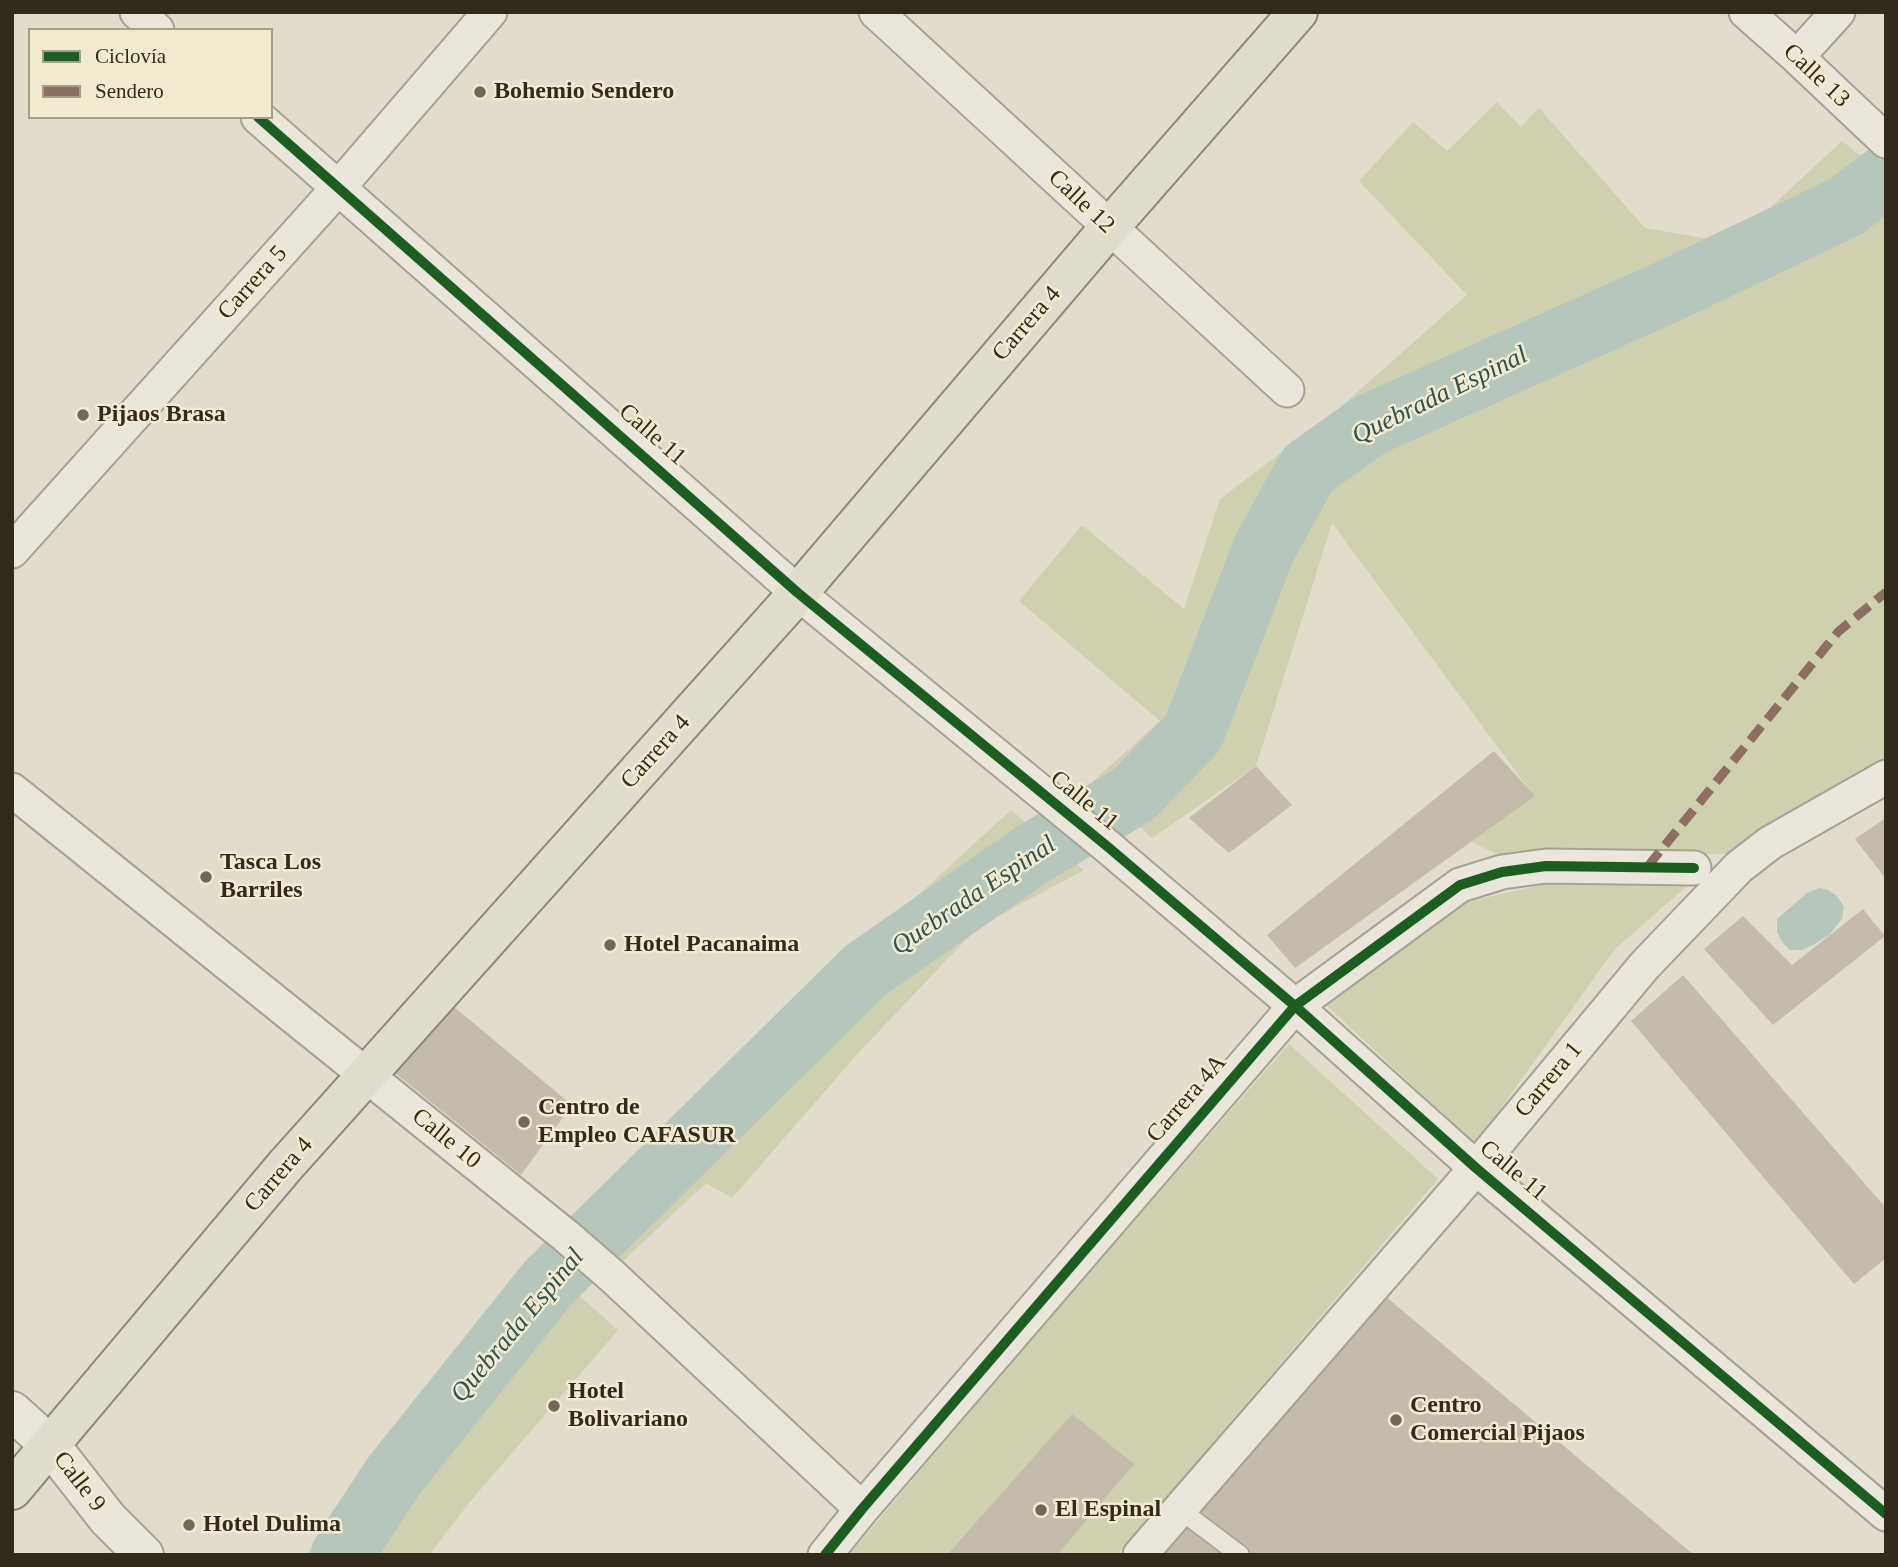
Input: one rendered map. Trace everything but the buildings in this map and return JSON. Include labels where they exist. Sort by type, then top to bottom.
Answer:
[{"type":"main road","name":"Carrera 4","points":[[12,1490],[285,1166],[798,593],[1109,228],[1298,12]]},
{"type":"street","points":[[136,12],[155,28]]},
{"type":"street","name":"Carrera 5","points":[[12,551],[339,187],[490,12]]},
{"type":"street","name":"Calle 12","points":[[876,12],[1287,390]]},
{"type":"street","name":"Calle 13","points":[[1746,12],[1886,141]]},
{"type":"street","points":[[1797,57],[1838,12]]},
{"type":"street","name":"Calle 11","points":[[260,119],[798,593],[1108,847],[1295,1006],[1476,1168],[1886,1514]]},
{"type":"street","name":"Carrera 1","points":[[1140,1555],[1476,1168],[1644,965],[1739,867],[1770,843],[1886,777]]},
{"type":"street","name":"Calle 10","points":[[12,790],[566,1236],[862,1509]]},
{"type":"street","name":"Carrera 4A","points":[[824,1555],[1295,1006],[1460,885],[1502,872],[1546,866],[1694,868]]},
{"type":"street","name":"Calle 9","points":[[12,1411],[51,1446],[108,1519],[144,1555]]},
{"type":"lane","points":[[1179,1509],[1240,1555]]},
{"type":"green space","points":[[1497,102],[1521,127],[1539,108],[1645,228],[1732,243],[1842,141],[1886,176],[1886,765],[1732,854],[1502,856],[1471,842],[1534,796],[1332,523],[1256,766],[1152,838],[1092,782],[1160,721],[1019,601],[1082,525],[1184,609],[1220,499],[1336,411],[1467,295],[1359,181],[1413,122],[1447,151]]},
{"type":"green space","points":[[1011,810],[1084,870],[978,927],[860,1051],[732,1198],[706,1183],[622,1262],[584,1229],[766,1050],[846,961]]},
{"type":"green space","points":[[1546,884],[1689,884],[1615,949],[1475,1144],[1322,1001],[1466,902]]},
{"type":"green space","points":[[1289,1044],[1438,1179],[1117,1555],[849,1555],[1043,1325]]},
{"type":"green space","points":[[549,1269],[618,1330],[469,1503],[429,1555],[307,1555],[362,1476],[424,1418]]},
{"type":"shaded area","points":[[1819,888],[1837,896],[1844,907],[1842,919],[1829,935],[1813,945],[1802,950],[1790,950],[1777,932],[1777,919],[1807,893]]},
{"type":"waterway","name":"Quebrada Espinal","points":[[342,1555],[393,1477],[549,1282],[866,970],[1034,853],[1133,795],[1193,733],[1264,549],[1308,469],[1370,425],[1671,290],[1845,207],[1886,176]]},
{"type":"marked path","points":[[1648,866],[1838,632],[1886,592]]},
{"type":"cycle path","points":[[260,119],[798,593],[1108,847],[1295,1006],[1476,1168],[1886,1514]]},
{"type":"cycle path","points":[[825,1555],[1295,1006],[1460,885],[1502,872],[1546,866],[1694,868]]},
{"type":"place","name":"Bohemio Sendero","points":[[480,92]]},
{"type":"place","name":"Pijaos Brasa","points":[[83,415]]},
{"type":"place","name":"Tasca Los Barriles","points":[[206,877]]},
{"type":"place","name":"Hotel Pacanaima","points":[[610,945]]},
{"type":"place","name":"Centro de Empleo CAFASUR","points":[[524,1122]]},
{"type":"place","name":"Hotel Bolivariano","points":[[554,1406]]},
{"type":"place","name":"Centro Comercial Pijaos","points":[[1396,1420]]},
{"type":"place","name":"El Espinal","points":[[1041,1510]]},
{"type":"place","name":"Hotel Dulima","points":[[189,1525]]}]
